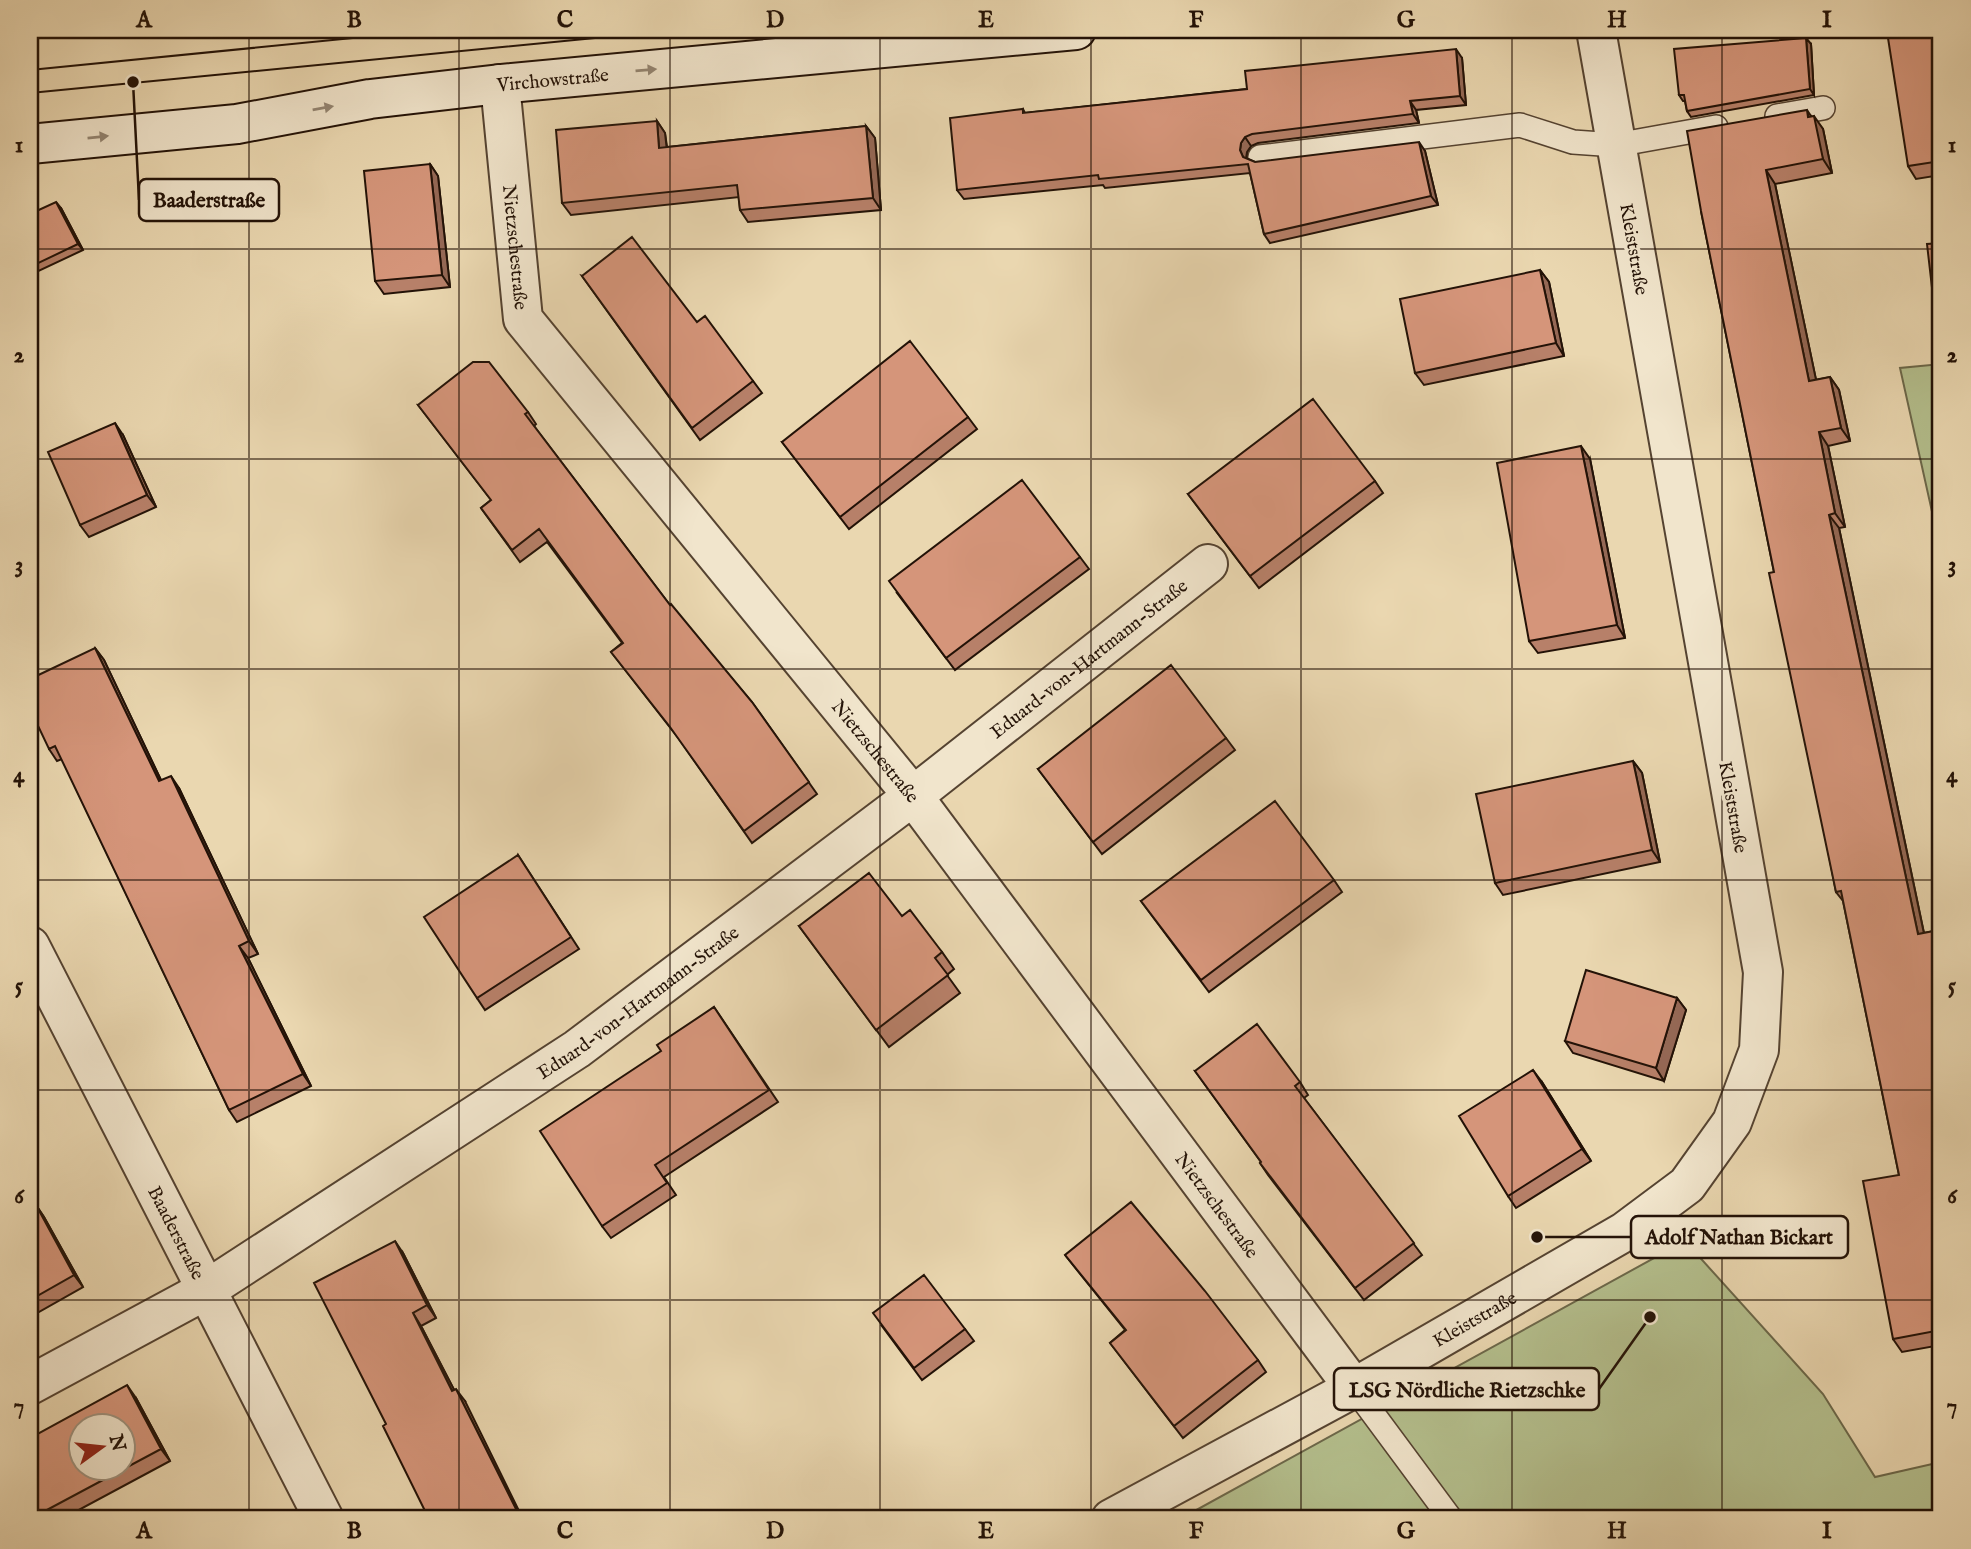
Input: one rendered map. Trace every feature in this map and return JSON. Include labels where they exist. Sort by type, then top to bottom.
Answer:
[{"type":"street","name":"Virchowstraße","points":[[30,144],[237,124],[370,99],[500,84],[1076,30]]},
{"type":"street","name":"Kleiststraße","points":[[1111,1519],[1354,1388],[1624,1232],[1687,1185],[1732,1122],[1759,1049],[1763,972],[1596,30]]},
{"type":"street","name":"Nietzschestraße","points":[[500,84],[523,319],[913,796],[1354,1388]]},
{"type":"street","name":"Eduard-von-Hartmann-Straße","points":[[30,1385],[206,1290],[577,1049],[913,796],[1208,564]]},
{"type":"street","name":"Baaderstraße","points":[[30,946],[324,1519]]},
{"type":"lane","points":[[1260,157],[1520,125],[1573,142],[1616,145],[1823,108]]},
{"type":"lane","points":[[1354,1388],[1451,1519]]},
{"type":"green space","points":[[1941,364],[1941,552],[1900,368]]},
{"type":"green space","points":[[1685,1241],[1823,1394],[1875,1477],[1941,1462],[1941,1519],[1180,1519]]},
{"type":"building","points":[[1941,30],[1941,161],[1908,166],[1888,38]]},
{"type":"building","points":[[1806,38],[1810,89],[1687,111],[1684,95],[1679,95],[1674,49]]},
{"type":"building","points":[[1456,49],[1460,96],[1410,101],[1413,114],[1252,134],[1245,137],[1241,143],[1243,157],[1255,162],[1419,142],[1431,196],[1264,234],[1248,164],[1099,179],[1098,175],[957,190],[950,118],[1023,109],[1023,113],[1247,89],[1245,71]]},
{"type":"building","points":[[1807,110],[1808,117],[1814,116],[1823,159],[1766,170],[1809,381],[1830,377],[1841,428],[1819,432],[1835,513],[1829,515],[1918,934],[1939,930],[1941,942],[1941,995],[1936,996],[1941,1022],[1941,1330],[1893,1339],[1863,1181],[1899,1175],[1841,891],[1836,892],[1769,573],[1774,572],[1687,131]]},
{"type":"building","points":[[657,121],[659,148],[866,126],[873,198],[740,210],[737,185],[562,203],[556,130]]},
{"type":"building","points":[[430,164],[442,275],[375,281],[364,171]]},
{"type":"building","points":[[56,202],[78,244],[30,267],[30,214]]},
{"type":"building","points":[[632,237],[697,322],[705,316],[753,381],[692,428],[582,276]]},
{"type":"building","points":[[1941,243],[1941,314],[1935,314],[1927,244]]},
{"type":"building","points":[[1540,270],[1556,343],[1415,373],[1400,299]]},
{"type":"building","points":[[910,341],[968,417],[840,517],[782,442]]},
{"type":"building","points":[[473,362],[489,362],[528,412],[525,414],[670,605],[752,702],[809,782],[744,831],[670,727],[611,652],[623,643],[539,529],[512,550],[481,508],[491,500],[418,405]]},
{"type":"building","points":[[1313,399],[1375,481],[1250,576],[1188,494]]},
{"type":"building","points":[[115,423],[147,495],[80,525],[48,452]]},
{"type":"building","points":[[1581,446],[1617,625],[1529,641],[1497,463]]},
{"type":"building","points":[[1022,480],[1080,557],[946,658],[889,581]]},
{"type":"building","points":[[95,648],[159,781],[171,776],[249,941],[239,946],[303,1074],[229,1110],[55,746],[49,749],[30,709],[30,679]]},
{"type":"building","points":[[1171,665],[1226,738],[1093,842],[1038,769]]},
{"type":"building","points":[[1633,761],[1652,850],[1495,883],[1476,794]]},
{"type":"building","points":[[1275,801],[1334,880],[1201,980],[1141,901]]},
{"type":"building","points":[[518,855],[571,937],[477,998],[424,917]]},
{"type":"building","points":[[869,873],[902,916],[910,910],[942,952],[935,958],[948,975],[876,1030],[799,926]]},
{"type":"building","points":[[1586,970],[1677,998],[1656,1068],[1565,1041]]},
{"type":"building","points":[[714,1007],[769,1090],[655,1165],[667,1183],[602,1226],[540,1131],[661,1051],[657,1045]]},
{"type":"building","points":[[1257,1024],[1300,1082],[1295,1086],[1414,1243],[1355,1288],[1260,1163],[1195,1071]]},
{"type":"building","points":[[1533,1070],[1582,1149],[1508,1196],[1459,1116]]},
{"type":"building","points":[[1131,1202],[1258,1360],[1174,1426],[1110,1343],[1126,1330],[1065,1255]]},
{"type":"building","points":[[36,1205],[74,1275],[30,1300],[30,1208]]},
{"type":"building","points":[[395,1241],[427,1305],[413,1313],[452,1391],[456,1389],[521,1519],[429,1519],[383,1426],[386,1424],[314,1283]]},
{"type":"building","points":[[924,1275],[965,1329],[914,1368],[873,1313]]},
{"type":"building","points":[[127,1385],[161,1449],[136,1462],[136,1412],[78,1412]]},
{"type":"building","points":[[66,1418],[66,1482],[99,1482],[30,1519],[30,1438]]},
{"type":"tram line","points":[[30,70],[434,30]]},
{"type":"tram line","points":[[30,93],[677,30]]},
{"type":"place","name":"Baaderstraße","points":[[133,82]]},
{"type":"place","name":"Adolf Nathan Bickart","points":[[1537,1237]]},
{"type":"place","name":"LSG Nördliche Rietzschke","points":[[1650,1317]]}]
